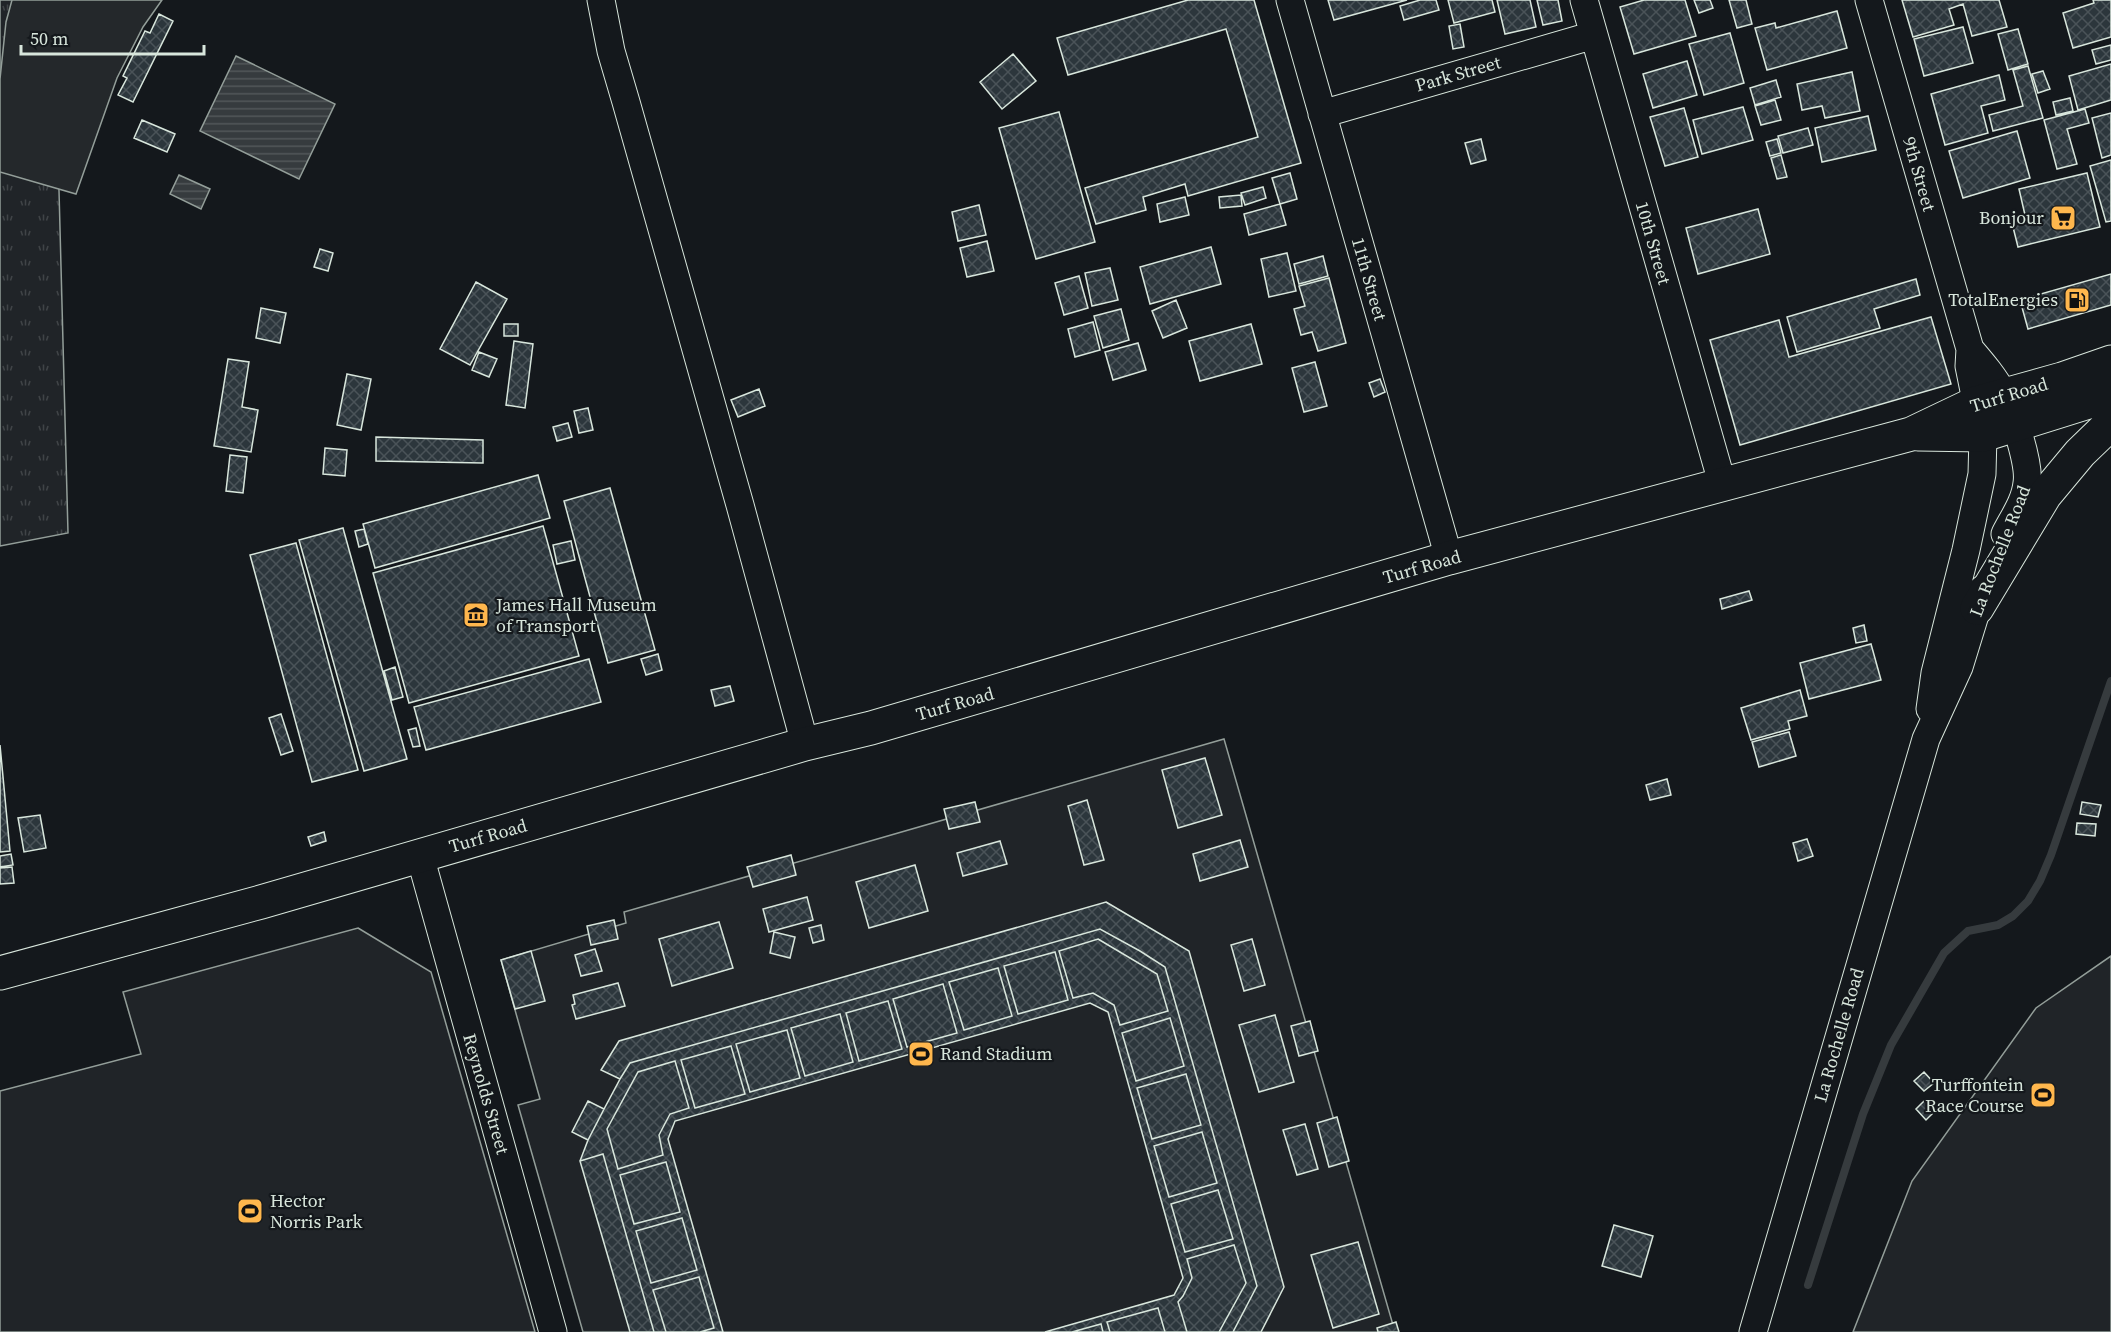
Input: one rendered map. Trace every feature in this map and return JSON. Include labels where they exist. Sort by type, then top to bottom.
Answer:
[{"type":"main road","name":"Turf Road","points":[[0,973],[420,856],[805,744],[871,728],[1449,558],[1911,434],[1990,398],[2062,379],[2111,362]]},
{"type":"main road","name":"Turf Road","points":[[1911,434],[1983,435],[2111,395]]},
{"type":"main road","points":[[1977,608],[2045,495],[2073,460],[2111,423]]},
{"type":"street","points":[[601,0],[620,82],[805,744]]},
{"type":"street","name":"11th Street","points":[[1290,0],[1449,558]]},
{"type":"street","name":"10th Street","points":[[1584,0],[1723,486]]},
{"type":"street","name":"9th Street","points":[[1869,0],[1970,349],[1969,366],[1990,398]]},
{"type":"street","name":"Park Street","points":[[1322,114],[1594,35]]},
{"type":"street","name":"La Rochelle Road","points":[[1753,1332],[1926,739],[1959,667],[1998,548],[2017,512],[2027,483],[2028,467],[2015,426],[1990,398]]},
{"type":"street","name":"La Rochelle Road","points":[[1926,739],[1935,673],[1977,502],[1982,474],[1983,435],[1990,398]]},
{"type":"street","name":"Reynolds Street","points":[[420,856],[553,1332]]},
{"type":"green space","points":[[0,0],[54,0],[68,533],[0,546]]},
{"type":"green space","name":"Rand Stadium","points":[[1224,739],[1395,1332],[583,1332],[518,1105],[540,1099],[501,960],[626,923],[624,912]]},
{"type":"green space","name":"Hector Norris Park","points":[[358,928],[431,972],[535,1332],[0,1332],[0,1091],[141,1054],[123,992]]},
{"type":"green space","name":"Turffontein Race Course","points":[[2111,956],[2111,1332],[1853,1332],[1912,1181],[2036,1008]]},
{"type":"shaded area","points":[[12,0],[162,0],[143,27],[117,78],[76,194],[0,172],[0,79],[6,22]]},
{"type":"shaded area","points":[[236,56],[335,104],[299,179],[200,131]]},
{"type":"shaded area","points":[[179,175],[210,189],[201,209],[170,194]]},
{"type":"building","points":[[1188,0],[1254,0],[1301,163],[1188,196],[1185,184],[1143,197],[1146,210],[1096,224],[1085,188],[1258,137],[1226,29],[1068,75],[1057,38]]},
{"type":"building","points":[[1328,0],[1407,0],[1334,20]]},
{"type":"building","points":[[1420,0],[1436,0],[1439,10],[1404,20],[1400,6]]},
{"type":"building","points":[[1448,0],[1492,0],[1495,12],[1454,23]]},
{"type":"building","points":[[1497,0],[1530,0],[1536,27],[1505,34]]},
{"type":"building","points":[[1537,0],[1558,0],[1562,21],[1543,25]]},
{"type":"building","points":[[1644,0],[1685,0],[1696,36],[1634,54],[1620,7]]},
{"type":"building","points":[[1694,0],[1710,0],[1713,8],[1699,13]]},
{"type":"building","points":[[1729,0],[1746,0],[1752,24],[1737,28]]},
{"type":"building","points":[[1902,0],[1999,0],[2007,27],[1972,36],[1963,4],[1949,9],[1954,25],[1913,37]]},
{"type":"building","points":[[2093,0],[2111,0],[2111,37],[2073,48],[2063,13],[2094,3]]},
{"type":"building","points":[[1837,11],[1847,48],[1767,70],[1755,28],[1775,23],[1776,28]]},
{"type":"building","points":[[159,14],[173,21],[133,102],[118,95],[127,78],[123,76],[145,31],[150,33]]},
{"type":"building","points":[[1460,24],[1464,47],[1453,49],[1449,26]]},
{"type":"building","points":[[1963,27],[1973,63],[1924,76],[1914,39]]},
{"type":"building","points":[[2018,29],[2028,64],[2008,70],[1998,34]]},
{"type":"building","points":[[1730,33],[1744,83],[1704,95],[1689,44]]},
{"type":"building","points":[[2111,45],[2111,60],[2096,64],[2092,50]]},
{"type":"building","points":[[1013,54],[1036,81],[1002,109],[980,82]]},
{"type":"building","points":[[1687,61],[1697,95],[1653,108],[1643,74]]},
{"type":"building","points":[[2111,64],[2111,100],[2078,110],[2069,76]]},
{"type":"building","points":[[2028,66],[2043,118],[1993,131],[1989,115],[2023,106],[2013,70]]},
{"type":"building","points":[[2043,71],[2050,89],[2038,93],[2032,74]]},
{"type":"building","points":[[1852,72],[1860,111],[1825,118],[1822,106],[1802,110],[1797,84]]},
{"type":"building","points":[[1999,75],[2005,100],[1981,106],[1988,133],[1945,145],[1931,94]]},
{"type":"building","points":[[1776,80],[1781,97],[1755,105],[1750,88]]},
{"type":"building","points":[[2070,98],[2073,111],[2056,115],[2053,102]]},
{"type":"building","points":[[1775,100],[1781,120],[1761,125],[1755,106]]},
{"type":"building","points":[[1743,107],[1753,140],[1702,154],[1693,120]]},
{"type":"building","points":[[1684,108],[1698,157],[1665,166],[1650,117]]},
{"type":"building","points":[[2085,109],[2089,123],[2067,129],[2077,164],[2057,169],[2044,120]]},
{"type":"building","points":[[1059,112],[1095,242],[1036,259],[999,128]]},
{"type":"building","points":[[2111,113],[2111,155],[2102,158],[2092,118]]},
{"type":"building","points":[[1868,116],[1876,150],[1822,162],[1815,128]]},
{"type":"building","points":[[142,120],[175,134],[167,152],[134,138]]},
{"type":"building","points":[[1808,128],[1813,145],[1783,153],[1778,136]]},
{"type":"building","points":[[2017,131],[2030,178],[1963,198],[1949,151]]},
{"type":"building","points":[[1481,139],[1486,160],[1471,164],[1465,143]]},
{"type":"building","points":[[1777,139],[1781,153],[1770,156],[1766,142]]},
{"type":"building","points":[[1781,155],[1787,177],[1777,179],[1771,158]]},
{"type":"building","points":[[2111,160],[2111,221],[2106,222],[2090,166]]},
{"type":"building","points":[[1290,173],[1297,199],[1280,204],[1272,178]]},
{"type":"building","points":[[2087,173],[2100,227],[2018,247],[2011,219],[2025,215],[2019,189]]},
{"type":"building","points":[[1263,187],[1266,198],[1245,205],[1241,193]]},
{"type":"building","points":[[1241,195],[1242,206],[1220,208],[1219,197]]},
{"type":"building","points":[[1185,197],[1189,215],[1160,222],[1157,204]]},
{"type":"building","points":[[1280,204],[1286,225],[1249,235],[1244,214]]},
{"type":"building","points":[[979,205],[986,235],[958,241],[952,212]]},
{"type":"building","points":[[1758,209],[1770,254],[1698,274],[1686,228]]},
{"type":"building","points":[[987,241],[994,271],[967,277],[960,248]]},
{"type":"building","points":[[1211,247],[1221,284],[1150,304],[1140,267]]},
{"type":"building","points":[[320,249],[333,253],[328,271],[314,267]]},
{"type":"building","points":[[1287,253],[1296,291],[1269,297],[1261,259]]},
{"type":"building","points":[[1323,256],[1328,276],[1299,284],[1294,264]]},
{"type":"building","points":[[1110,268],[1118,300],[1092,306],[1085,273]]},
{"type":"building","points":[[2111,274],[2111,305],[2028,329],[2020,300]]},
{"type":"building","points":[[1079,276],[1088,308],[1064,315],[1055,283]]},
{"type":"building","points":[[1329,278],[1346,343],[1318,351],[1312,332],[1301,335],[1294,309],[1305,306],[1299,286]]},
{"type":"building","points":[[1916,279],[1920,295],[1874,309],[1880,328],[1797,352],[1787,317]]},
{"type":"building","points":[[476,282],[507,299],[470,365],[440,349]]},
{"type":"building","points":[[1176,300],[1187,328],[1163,338],[1152,311]]},
{"type":"building","points":[[261,308],[286,313],[280,343],[256,338]]},
{"type":"building","points":[[1121,309],[1129,340],[1103,348],[1094,316]]},
{"type":"building","points":[[1931,317],[1951,384],[1740,445],[1710,340],[1779,320],[1789,357]]},
{"type":"building","points":[[1093,322],[1100,350],[1075,357],[1068,329]]},
{"type":"building","points":[[504,324],[518,324],[518,336],[504,336]]},
{"type":"building","points":[[1251,324],[1262,364],[1200,381],[1189,341]]},
{"type":"building","points":[[514,341],[533,344],[525,408],[506,405]]},
{"type":"building","points":[[1138,343],[1146,370],[1113,380],[1105,352]]},
{"type":"building","points":[[479,352],[497,359],[489,377],[472,370]]},
{"type":"building","points":[[228,359],[249,362],[242,407],[258,410],[251,452],[214,446]]},
{"type":"building","points":[[1315,362],[1327,406],[1304,412],[1292,368]]},
{"type":"building","points":[[347,374],[371,379],[361,430],[337,425]]},
{"type":"building","points":[[1380,379],[1385,392],[1374,397],[1369,383]]},
{"type":"building","points":[[759,389],[765,406],[738,417],[731,400]]},
{"type":"building","points":[[588,408],[593,430],[579,433],[574,411]]},
{"type":"building","points":[[568,423],[572,437],[557,441],[553,427]]},
{"type":"building","points":[[376,437],[483,440],[483,463],[376,461]]},
{"type":"building","points":[[325,448],[347,450],[345,476],[323,474]]},
{"type":"building","points":[[230,455],[247,457],[243,493],[226,491]]},
{"type":"building","points":[[538,475],[550,518],[375,568],[363,524]]},
{"type":"building","points":[[610,488],[655,650],[608,663],[564,501]]},
{"type":"building","name":"James Hall Museum of Transport","points":[[543,526],[579,656],[409,703],[373,573]]},
{"type":"building","points":[[343,528],[407,759],[364,771],[299,540]]},
{"type":"building","points":[[364,529],[368,544],[359,547],[355,531]]},
{"type":"building","points":[[571,541],[575,560],[557,564],[553,545]]},
{"type":"building","points":[[296,543],[358,770],[312,782],[250,555]]},
{"type":"building","points":[[1749,591],[1752,600],[1722,609],[1720,599]]},
{"type":"building","points":[[1864,625],[1867,641],[1856,643],[1853,628]]},
{"type":"building","points":[[1871,644],[1881,680],[1809,699],[1800,663]]},
{"type":"building","points":[[658,654],[662,670],[646,675],[641,659]]},
{"type":"building","points":[[589,659],[601,702],[426,750],[414,707]]},
{"type":"building","points":[[395,667],[403,697],[392,700],[384,671]]},
{"type":"building","points":[[730,686],[734,701],[715,706],[711,690]]},
{"type":"building","points":[[1800,690],[1807,716],[1788,721],[1790,729],[1751,740],[1741,708]]},
{"type":"building","points":[[281,714],[293,751],[281,755],[269,718]]},
{"type":"building","points":[[416,728],[420,746],[413,747],[408,730]]},
{"type":"building","points":[[1789,732],[1796,756],[1759,767],[1752,742]]},
{"type":"building","points":[[0,745],[10,851],[0,852]]},
{"type":"building","points":[[1205,758],[1222,815],[1178,828],[1162,770]]},
{"type":"building","points":[[1667,779],[1671,795],[1650,800],[1646,785]]},
{"type":"building","points":[[1087,800],[1104,860],[1084,865],[1068,806]]},
{"type":"building","points":[[975,802],[980,822],[949,829],[944,809]]},
{"type":"building","points":[[2082,802],[2101,805],[2098,817],[2080,814]]},
{"type":"building","points":[[40,815],[46,848],[24,852],[18,818]]},
{"type":"building","points":[[2077,823],[2096,824],[2095,836],[2076,834]]},
{"type":"building","points":[[324,832],[326,841],[311,846],[308,837]]},
{"type":"building","points":[[1807,839],[1813,856],[1798,861],[1793,843]]},
{"type":"building","points":[[1240,840],[1248,867],[1200,881],[1193,854]]},
{"type":"building","points":[[1000,841],[1007,864],[963,876],[957,853]]},
{"type":"building","points":[[11,854],[13,865],[0,867],[0,856]]},
{"type":"building","points":[[791,855],[796,875],[753,887],[747,867]]},
{"type":"building","points":[[915,865],[928,911],[869,928],[856,882]]},
{"type":"building","points":[[12,867],[14,883],[0,884],[0,868]]},
{"type":"building","points":[[807,897],[813,920],[769,932],[763,909]]},
{"type":"building","points":[[1106,902],[1189,951],[1284,1287],[1261,1332],[1045,1332],[1174,1295],[1183,1278],[1108,1012],[1090,1003],[675,1121],[668,1139],[723,1332],[630,1332],[580,1161],[588,1140],[572,1132],[588,1101],[604,1109],[620,1079],[601,1070],[619,1041]]},
{"type":"building","points":[[1106,902],[1189,951],[1284,1287],[1261,1332],[1233,1332],[1257,1286],[1165,967],[1100,929],[630,1063],[620,1079],[601,1070],[619,1041]]},
{"type":"building","points":[[614,920],[618,939],[591,945],[587,926]]},
{"type":"building","points":[[719,922],[733,968],[672,986],[659,939]]},
{"type":"building","points":[[821,925],[824,940],[813,943],[809,928]]},
{"type":"building","points":[[774,932],[795,937],[790,958],[770,953]]},
{"type":"building","points":[[1098,939],[1157,974],[1168,1011],[1120,1025],[1114,1005],[1093,993],[1073,998],[1059,951]]},
{"type":"building","points":[[1252,939],[1265,985],[1244,991],[1231,945]]},
{"type":"building","points":[[595,949],[602,971],[581,976],[575,955]]},
{"type":"building","points":[[531,951],[545,1001],[515,1009],[501,960]]},
{"type":"building","points":[[1055,952],[1068,1000],[1018,1014],[1004,966]]},
{"type":"building","points":[[998,968],[1012,1016],[964,1030],[949,982]]},
{"type":"building","points":[[618,983],[625,1006],[576,1019],[572,1005],[575,1004],[573,995]]},
{"type":"building","points":[[943,984],[957,1033],[907,1047],[893,999]]},
{"type":"building","points":[[888,1001],[902,1049],[859,1061],[846,1013]]},
{"type":"building","points":[[840,1014],[853,1062],[805,1076],[791,1028]]},
{"type":"building","points":[[1275,1015],[1294,1082],[1259,1092],[1239,1025]]},
{"type":"building","points":[[1170,1018],[1184,1066],[1136,1081],[1122,1033]]},
{"type":"building","points":[[1310,1021],[1318,1051],[1299,1056],[1291,1026]]},
{"type":"building","points":[[787,1030],[800,1078],[750,1092],[736,1044]]},
{"type":"building","points":[[731,1046],[745,1094],[695,1108],[681,1060]]},
{"type":"building","points":[[675,1061],[689,1108],[670,1114],[659,1135],[663,1155],[618,1169],[607,1129],[638,1072]]},
{"type":"building","points":[[1924,1072],[1934,1083],[1924,1091],[1914,1081]]},
{"type":"building","points":[[1186,1074],[1201,1125],[1152,1139],[1137,1088]]},
{"type":"building","points":[[1925,1100],[1935,1111],[1926,1120],[1916,1109]]},
{"type":"building","points":[[588,1101],[604,1109],[588,1140],[572,1132]]},
{"type":"building","points":[[1337,1117],[1349,1161],[1329,1167],[1317,1123]]},
{"type":"building","points":[[1305,1124],[1318,1169],[1297,1175],[1283,1130]]},
{"type":"building","points":[[1202,1132],[1217,1183],[1169,1197],[1154,1146]]},
{"type":"building","points":[[603,1154],[654,1332],[630,1332],[580,1161]]},
{"type":"building","points":[[666,1162],[680,1212],[634,1224],[620,1175]]},
{"type":"building","points":[[1218,1190],[1233,1239],[1185,1252],[1171,1204]]},
{"type":"building","points":[[682,1218],[697,1270],[651,1283],[636,1231]]},
{"type":"building","points":[[1614,1225],[1653,1236],[1641,1277],[1602,1266]]},
{"type":"building","points":[[1358,1242],[1379,1314],[1333,1328],[1311,1255]]},
{"type":"building","points":[[1234,1245],[1246,1283],[1219,1332],[1187,1332],[1178,1302],[1192,1278],[1187,1259]]},
{"type":"building","points":[[699,1277],[714,1328],[700,1332],[666,1332],[653,1290]]},
{"type":"building","points":[[1158,1308],[1165,1332],[1110,1332],[1107,1322]]},
{"type":"building","points":[[1396,1322],[1399,1332],[1378,1332],[1377,1328]]},
{"type":"building","points":[[1101,1324],[1103,1332],[1072,1332]]},
{"type":"waterway","points":[[1808,1285],[1863,1114],[1891,1045],[1944,953],[1968,931],[1998,925],[2013,916],[2028,901],[2051,855],[2111,681]]},
{"type":"place","name":"Bonjour","points":[[2063,218]]},
{"type":"place","name":"TotalEnergies","points":[[2077,300]]},
{"type":"place","name":"James Hall Museum of Transport","points":[[476,615]]},
{"type":"place","name":"Rand Stadium","points":[[921,1054]]},
{"type":"place","name":"Turffontein Race Course","points":[[2043,1095]]},
{"type":"place","name":"Hector Norris Park","points":[[250,1211]]}]
